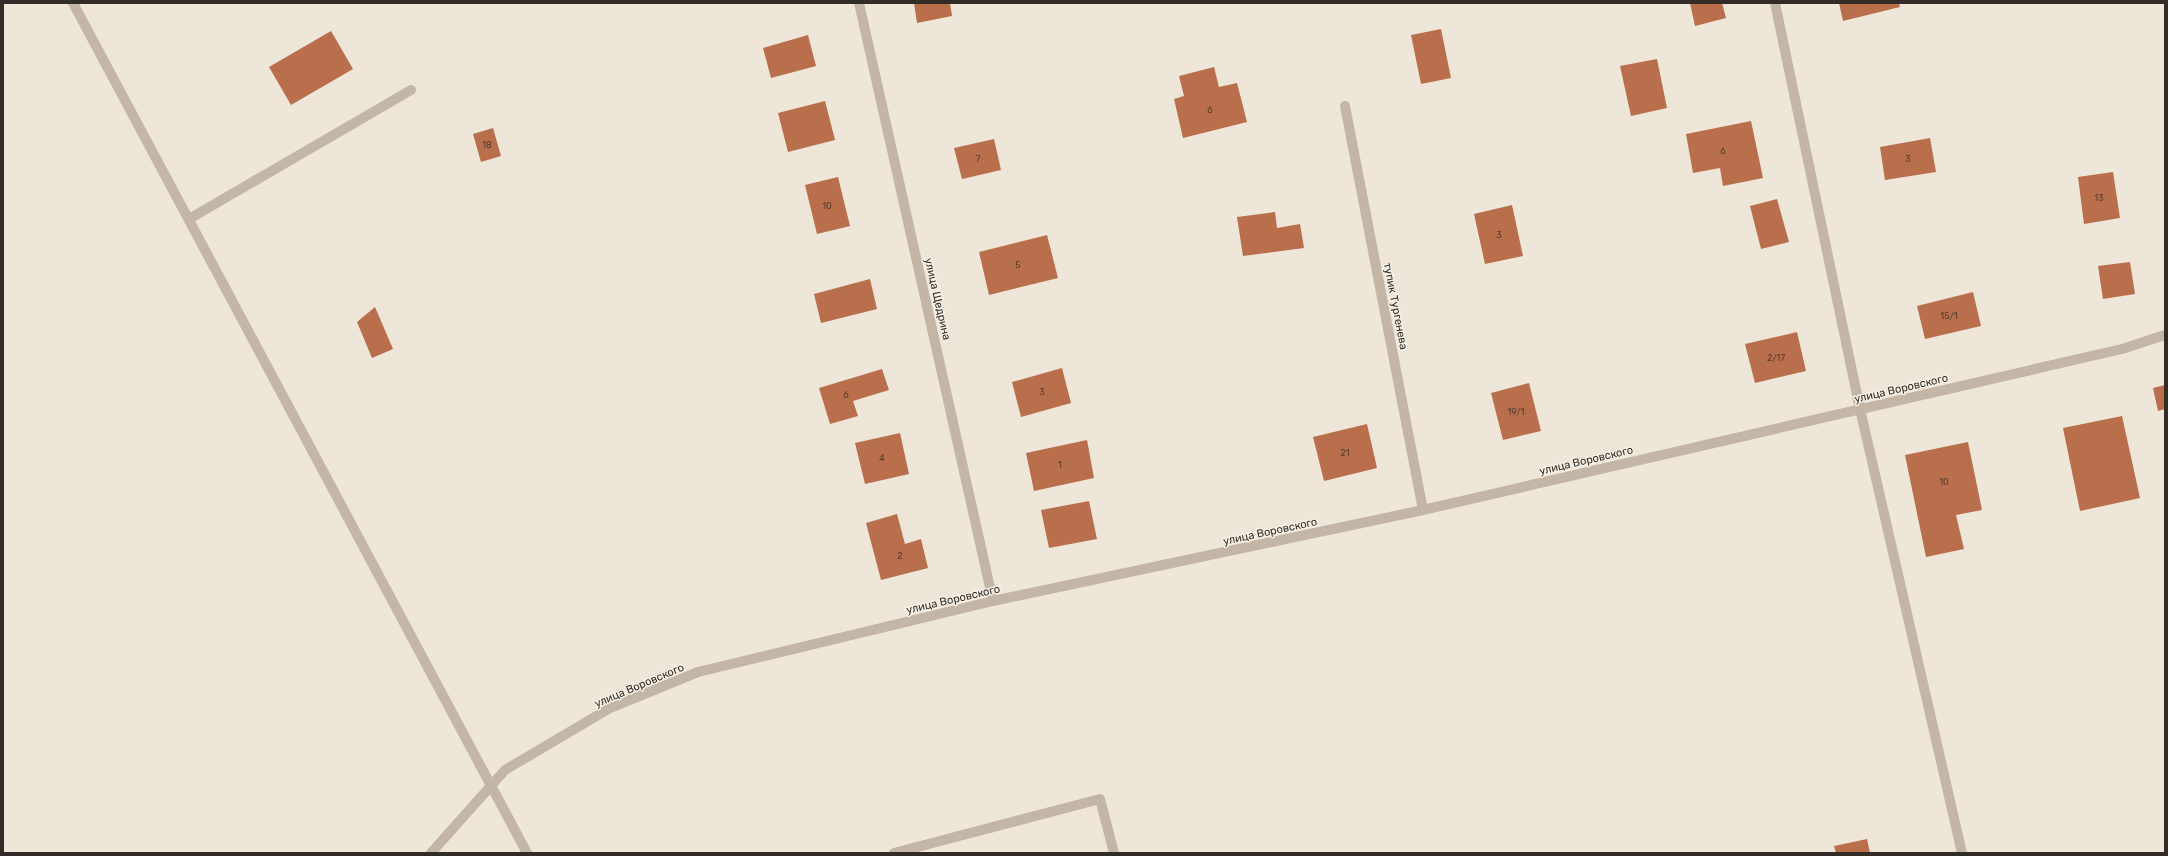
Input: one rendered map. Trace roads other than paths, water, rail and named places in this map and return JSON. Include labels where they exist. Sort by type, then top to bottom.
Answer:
[{"type":"street","points":[[73,3],[527,853]]},
{"type":"street","name":"улица Щедрина","points":[[859,3],[993,601]]},
{"type":"street","points":[[1775,3],[1860,409],[1962,853]]},
{"type":"street","points":[[189,219],[411,90]]},
{"type":"street","name":"тупик Тургенева","points":[[1345,106],[1423,510]]},
{"type":"street","name":"улица Воровского","points":[[431,853],[506,770],[610,708],[698,672],[993,601],[1423,510],[2122,349],[2165,335]]},
{"type":"street","points":[[894,853],[1100,799],[1114,853]]}]
